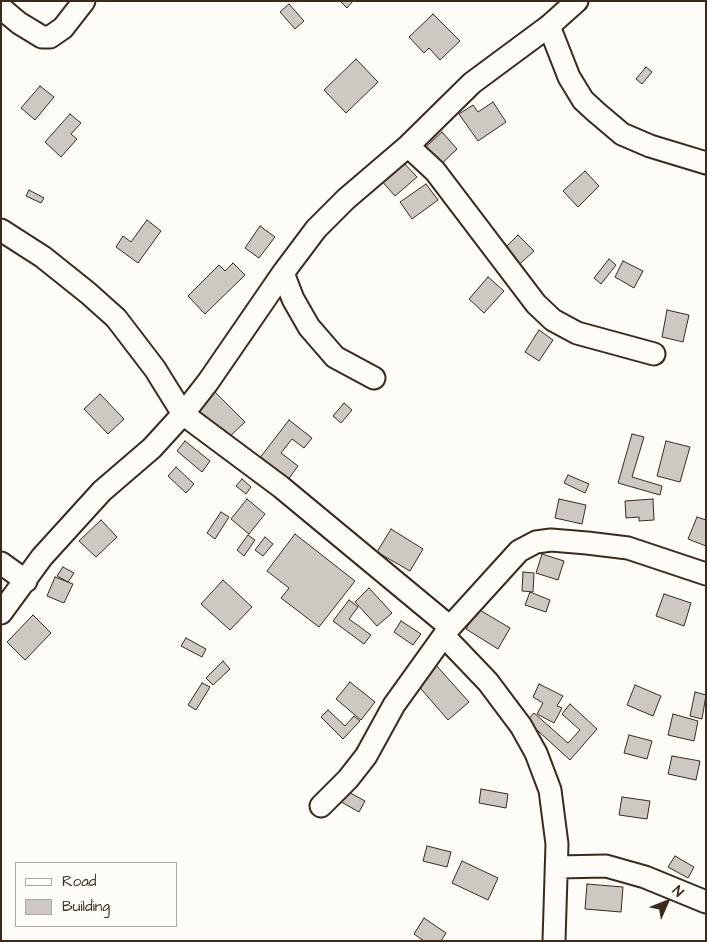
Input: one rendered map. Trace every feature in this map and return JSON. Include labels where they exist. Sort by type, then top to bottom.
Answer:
[{"type":"street","points":[[1,8],[19,24],[42,37],[50,37],[63,28],[84,1]]},
{"type":"street","points":[[1,613],[42,557],[102,492],[152,448],[183,414],[208,382],[283,273],[322,223],[346,199],[408,146],[472,83],[549,26],[577,1]]},
{"type":"street","points":[[549,26],[569,77],[583,100],[596,112],[622,134],[650,146],[706,163]]},
{"type":"street","points":[[408,146],[435,171],[536,304],[553,320],[577,333],[654,354]]},
{"type":"street","points":[[1,230],[42,257],[116,318],[155,370],[183,414],[281,487],[447,631],[488,682],[521,726],[536,753],[550,790],[558,867],[554,941]]},
{"type":"street","points":[[283,273],[293,299],[309,327],[335,357],[374,378]]},
{"type":"street","points":[[321,806],[348,779],[366,756],[394,705],[447,631],[519,551],[536,542],[551,540],[628,548],[706,574]]},
{"type":"street","points":[[1,563],[26,581]]},
{"type":"street","points":[[558,867],[606,866],[645,877],[706,902]]},
{"type":"building","points":[[340,1],[353,1],[347,8]]},
{"type":"building","points":[[289,4],[304,21],[295,29],[280,12]]},
{"type":"building","points":[[433,14],[460,41],[440,60],[429,48],[424,53],[409,37]]},
{"type":"building","points":[[356,59],[378,82],[346,113],[324,90]]},
{"type":"building","points":[[646,67],[652,72],[642,84],[636,79]]},
{"type":"building","points":[[40,86],[54,97],[35,120],[21,108]]},
{"type":"building","points":[[493,102],[506,122],[478,141],[459,114],[473,105],[478,112]]},
{"type":"building","points":[[70,114],[81,123],[71,134],[77,139],[61,157],[45,142]]},
{"type":"building","points":[[442,132],[457,149],[435,170],[419,153]]},
{"type":"building","points":[[401,160],[417,177],[395,196],[380,179]]},
{"type":"building","points":[[585,171],[599,186],[578,207],[563,191]]},
{"type":"building","points":[[426,184],[438,200],[412,219],[400,202]]},
{"type":"building","points":[[29,190],[44,198],[41,203],[26,196]]},
{"type":"building","points":[[147,220],[161,231],[138,263],[116,247],[123,236],[131,242]]},
{"type":"building","points":[[260,226],[275,237],[259,258],[245,248]]},
{"type":"building","points":[[518,235],[534,251],[513,270],[498,255]]},
{"type":"building","points":[[609,259],[616,265],[601,284],[594,278]]},
{"type":"building","points":[[623,261],[643,271],[634,288],[615,277]]},
{"type":"building","points":[[233,263],[245,275],[205,314],[188,296],[219,265],[225,271]]},
{"type":"building","points":[[488,277],[504,291],[484,313],[469,299]]},
{"type":"building","points":[[667,310],[689,315],[683,342],[662,337]]},
{"type":"building","points":[[539,330],[553,340],[539,361],[525,352]]},
{"type":"building","points":[[214,391],[245,422],[226,440],[196,409]]},
{"type":"building","points":[[100,394],[124,419],[108,434],[84,409]]},
{"type":"building","points":[[344,403],[352,410],[341,423],[333,416]]},
{"type":"building","points":[[289,420],[312,438],[304,448],[292,439],[281,453],[298,466],[287,481],[259,459]]},
{"type":"building","points":[[632,434],[644,437],[632,477],[662,486],[660,495],[618,483]]},
{"type":"building","points":[[185,441],[210,461],[202,472],[177,451]]},
{"type":"building","points":[[666,441],[690,447],[680,482],[657,476]]},
{"type":"building","points":[[176,467],[194,484],[186,493],[168,476]]},
{"type":"building","points":[[568,475],[589,484],[585,493],[564,483]]},
{"type":"building","points":[[242,479],[251,487],[246,494],[236,486]]},
{"type":"building","points":[[247,499],[265,514],[249,534],[231,519]]},
{"type":"building","points":[[559,499],[586,505],[582,524],[555,518]]},
{"type":"building","points":[[653,499],[654,520],[639,521],[639,517],[626,518],[625,501]]},
{"type":"building","points":[[221,512],[229,517],[215,539],[207,533]]},
{"type":"building","points":[[697,517],[706,520],[706,546],[688,539]]},
{"type":"building","points":[[101,520],[117,537],[96,557],[79,541]]},
{"type":"building","points":[[391,529],[423,549],[410,571],[377,552]]},
{"type":"building","points":[[295,534],[355,581],[319,627],[281,598],[289,588],[267,571]]},
{"type":"building","points":[[248,535],[255,540],[244,556],[237,550]]},
{"type":"building","points":[[265,537],[273,544],[263,556],[255,550]]},
{"type":"building","points":[[542,554],[564,561],[558,580],[536,573]]},
{"type":"building","points":[[63,567],[74,573],[68,582],[57,576]]},
{"type":"building","points":[[523,572],[534,573],[533,592],[522,591]]},
{"type":"building","points":[[55,577],[73,584],[64,603],[47,596]]},
{"type":"building","points":[[223,580],[252,607],[230,630],[201,604]]},
{"type":"building","points":[[369,588],[392,613],[377,626],[355,602]]},
{"type":"building","points":[[530,592],[550,600],[546,612],[525,605]]},
{"type":"building","points":[[664,594],[691,603],[684,626],[656,616]]},
{"type":"building","points":[[349,600],[358,607],[349,619],[371,635],[364,644],[333,621]]},
{"type":"building","points":[[478,609],[510,628],[498,649],[466,629]]},
{"type":"building","points":[[33,615],[51,633],[25,660],[7,642]]},
{"type":"building","points":[[401,621],[421,634],[413,645],[394,632]]},
{"type":"building","points":[[186,638],[206,649],[202,657],[181,646]]},
{"type":"building","points":[[223,661],[230,669],[213,685],[206,678]]},
{"type":"building","points":[[435,664],[469,702],[448,720],[415,682]]},
{"type":"building","points":[[350,682],[375,702],[361,720],[336,699]]},
{"type":"building","points":[[202,683],[210,687],[196,710],[188,705]]},
{"type":"building","points":[[539,684],[563,696],[557,706],[562,708],[554,723],[537,714],[543,703],[533,697]]},
{"type":"building","points":[[635,685],[661,696],[653,716],[627,705]]},
{"type":"building","points":[[695,692],[706,695],[702,719],[690,716]]},
{"type":"building","points":[[570,704],[597,729],[570,760],[527,721],[534,713],[568,743],[580,730],[562,714]]},
{"type":"building","points":[[328,710],[345,726],[354,716],[360,721],[343,739],[321,717]]},
{"type":"building","points":[[673,714],[698,721],[694,741],[668,735]]},
{"type":"building","points":[[629,735],[652,741],[647,759],[624,753]]},
{"type":"building","points":[[672,756],[700,761],[696,780],[668,774]]},
{"type":"building","points":[[343,789],[365,801],[359,812],[336,799]]},
{"type":"building","points":[[481,789],[508,794],[506,808],[479,803]]},
{"type":"building","points":[[622,797],[650,801],[647,819],[619,815]]},
{"type":"building","points":[[427,846],[451,852],[447,867],[423,861]]},
{"type":"building","points":[[675,856],[694,867],[688,878],[668,867]]},
{"type":"building","points":[[462,861],[498,878],[488,900],[452,883]]},
{"type":"building","points":[[587,884],[623,887],[621,912],[585,909]]},
{"type":"building","points":[[424,918],[446,933],[441,941],[424,941],[414,934]]}]
